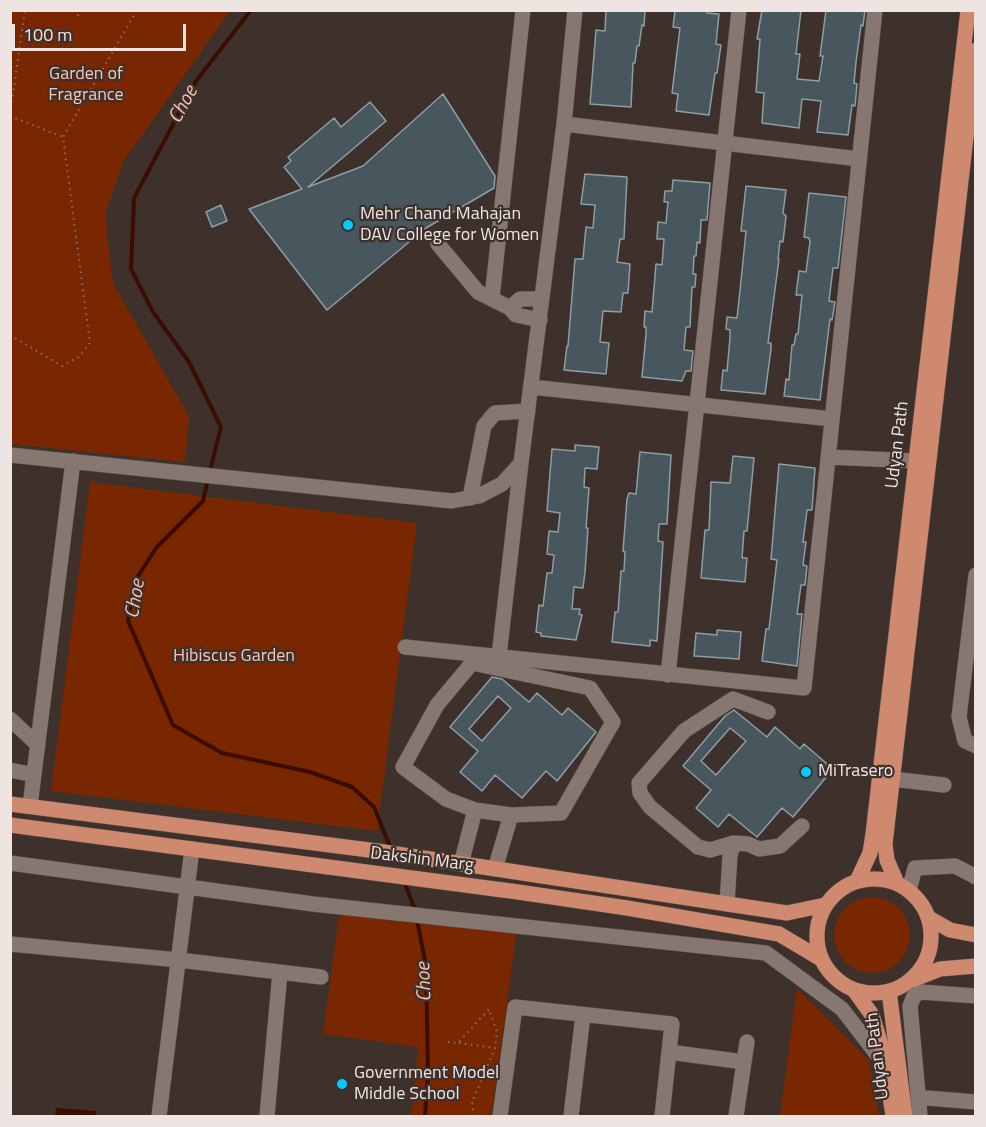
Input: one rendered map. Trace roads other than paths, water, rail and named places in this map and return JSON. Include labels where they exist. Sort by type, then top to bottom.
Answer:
[{"type":"main road","name":"Udyan Path","points":[[857,881],[870,853],[873,834],[968,10]]},
{"type":"main road","name":"Udyan Path","points":[[903,886],[887,860],[885,844],[975,50]]},
{"type":"main road","name":"Dakshin Marg","points":[[10,804],[377,851],[787,913],[825,905]]},
{"type":"main road","name":"Dakshin Marg","points":[[10,825],[540,895],[779,934],[821,959]]},
{"type":"main road","points":[[911,980],[925,963],[930,949],[932,932],[926,910],[903,886],[891,881],[865,879],[842,888],[825,905],[817,923],[816,940],[821,959],[835,979],[854,990],[880,993],[890,991],[940,969],[975,966]]},
{"type":"main road","points":[[929,918],[950,930],[975,935]]},
{"type":"main road","name":"Udyan Path","points":[[854,990],[873,1015],[886,1066],[893,1116]]},
{"type":"main road","name":"Udyan Path","points":[[890,991],[905,1116]]},
{"type":"street","points":[[492,298],[523,10]]},
{"type":"street","points":[[500,656],[521,463],[564,124],[575,10]]},
{"type":"street","points":[[668,675],[739,10]]},
{"type":"street","points":[[405,647],[804,687],[875,10]]},
{"type":"street","points":[[564,124],[859,159]]},
{"type":"street","points":[[438,244],[478,292],[510,308],[516,315],[540,320]]},
{"type":"street","points":[[510,308],[520,299],[542,299]]},
{"type":"street","points":[[531,387],[832,419]]},
{"type":"street","points":[[470,498],[484,426],[495,413],[528,411]]},
{"type":"street","points":[[10,455],[452,501],[479,496],[502,484],[521,463]]},
{"type":"street","points":[[828,458],[916,461]]},
{"type":"street","points":[[30,806],[73,461]]},
{"type":"street","points":[[975,575],[969,690],[958,717],[965,741],[975,746]]},
{"type":"street","points":[[472,663],[590,688],[613,723],[561,813],[512,815],[475,810],[446,799],[403,767],[437,705],[472,663]]},
{"type":"street","points":[[768,712],[733,699],[684,731],[639,783],[640,793],[650,807],[698,847],[710,849],[734,843],[748,844],[759,849],[780,846],[802,826]]},
{"type":"street","points":[[10,719],[38,745]]},
{"type":"street","points":[[10,770],[34,775]]},
{"type":"street","points":[[892,779],[944,785]]},
{"type":"street","points":[[461,864],[475,810]]},
{"type":"street","points":[[495,869],[512,815]]},
{"type":"street","points":[[727,904],[730,855],[734,843]]},
{"type":"street","points":[[159,1116],[192,849]]},
{"type":"street","points":[[10,863],[313,904],[766,953],[842,1010],[886,1066]]},
{"type":"street","points":[[903,886],[915,868],[955,866],[975,877]]},
{"type":"street","points":[[10,944],[179,960],[321,977]]},
{"type":"street","points":[[267,1116],[280,972]]},
{"type":"street","points":[[920,1116],[910,1006],[914,996],[921,992],[975,996]]},
{"type":"street","points":[[500,1116],[515,1007],[672,1024],[662,1116]]},
{"type":"street","points":[[571,1116],[583,1015]]},
{"type":"street","points":[[736,1116],[747,1042]]},
{"type":"street","points":[[669,1052],[744,1062]]},
{"type":"street","points":[[927,1098],[975,1102]]},
{"type":"waterway","name":"Choe","points":[[210,471],[221,427],[189,362],[153,312],[131,269],[134,198],[196,81],[251,10]]},
{"type":"waterway","name":"Choe","points":[[208,479],[203,501],[156,548],[135,581],[128,621],[173,725],[222,753],[310,772],[352,787],[374,807],[391,849]]},
{"type":"waterway","name":"Choe","points":[[404,881],[415,910]]},
{"type":"waterway","name":"Choe","points":[[417,920],[426,966],[428,1074],[425,1116]]},
{"type":"place","name":"Mehr Chand Mahajan DAV College for Women","points":[[348,225]]},
{"type":"place","name":"MiTrasero","points":[[806,772]]},
{"type":"place","name":"Government Model Middle School","points":[[342,1084]]},
{"type":"park label","name":"Garden of Fragrance","points":[[86,85]]},
{"type":"park label","name":"Hibiscus Garden","points":[[234,657]]}]
